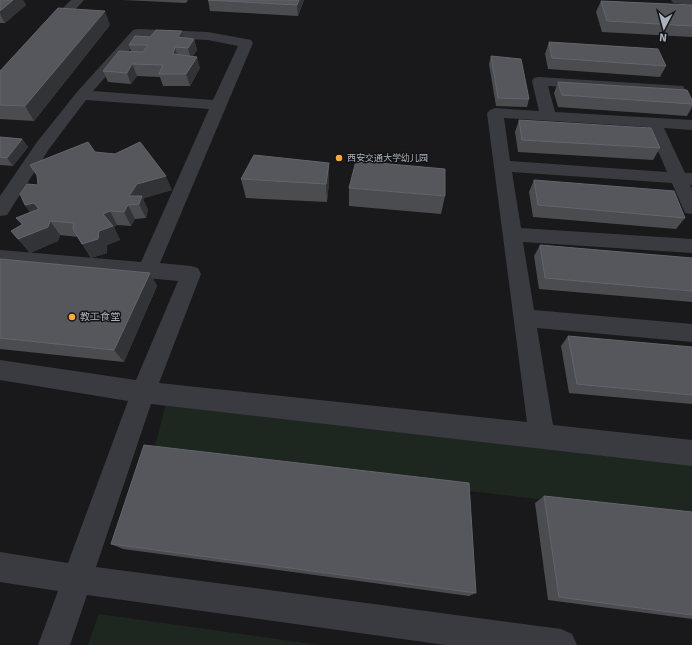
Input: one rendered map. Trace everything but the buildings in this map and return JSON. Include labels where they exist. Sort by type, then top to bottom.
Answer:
[{"type":"street","points":[[42,38],[78,0]]},
{"type":"street","points":[[677,0],[692,1]]},
{"type":"street","points":[[0,210],[43,146],[82,95],[138,33],[208,36],[246,43],[147,270]]},
{"type":"street","points":[[548,116],[539,81],[678,89]]},
{"type":"street","points":[[82,95],[218,105]]},
{"type":"street","points":[[542,436],[495,113],[692,125]]},
{"type":"street","points":[[654,123],[685,178],[692,208]]},
{"type":"street","points":[[502,166],[685,178]]},
{"type":"street","points":[[513,234],[692,246]]},
{"type":"street","points":[[0,257],[191,274],[143,392],[54,645]]},
{"type":"street","points":[[525,318],[692,333]]},
{"type":"street","points":[[0,370],[143,392],[692,453]]},
{"type":"street","points":[[0,567],[561,645]]},
{"type":"shaded area","points":[[168,395],[692,453],[692,517],[153,454]]},
{"type":"shaded area","points":[[99,614],[319,645],[88,645]]},
{"type":"place","name":"西安交通大学幼儿园","points":[[339,158]]},
{"type":"place","name":"教工食堂","points":[[72,317]]}]
